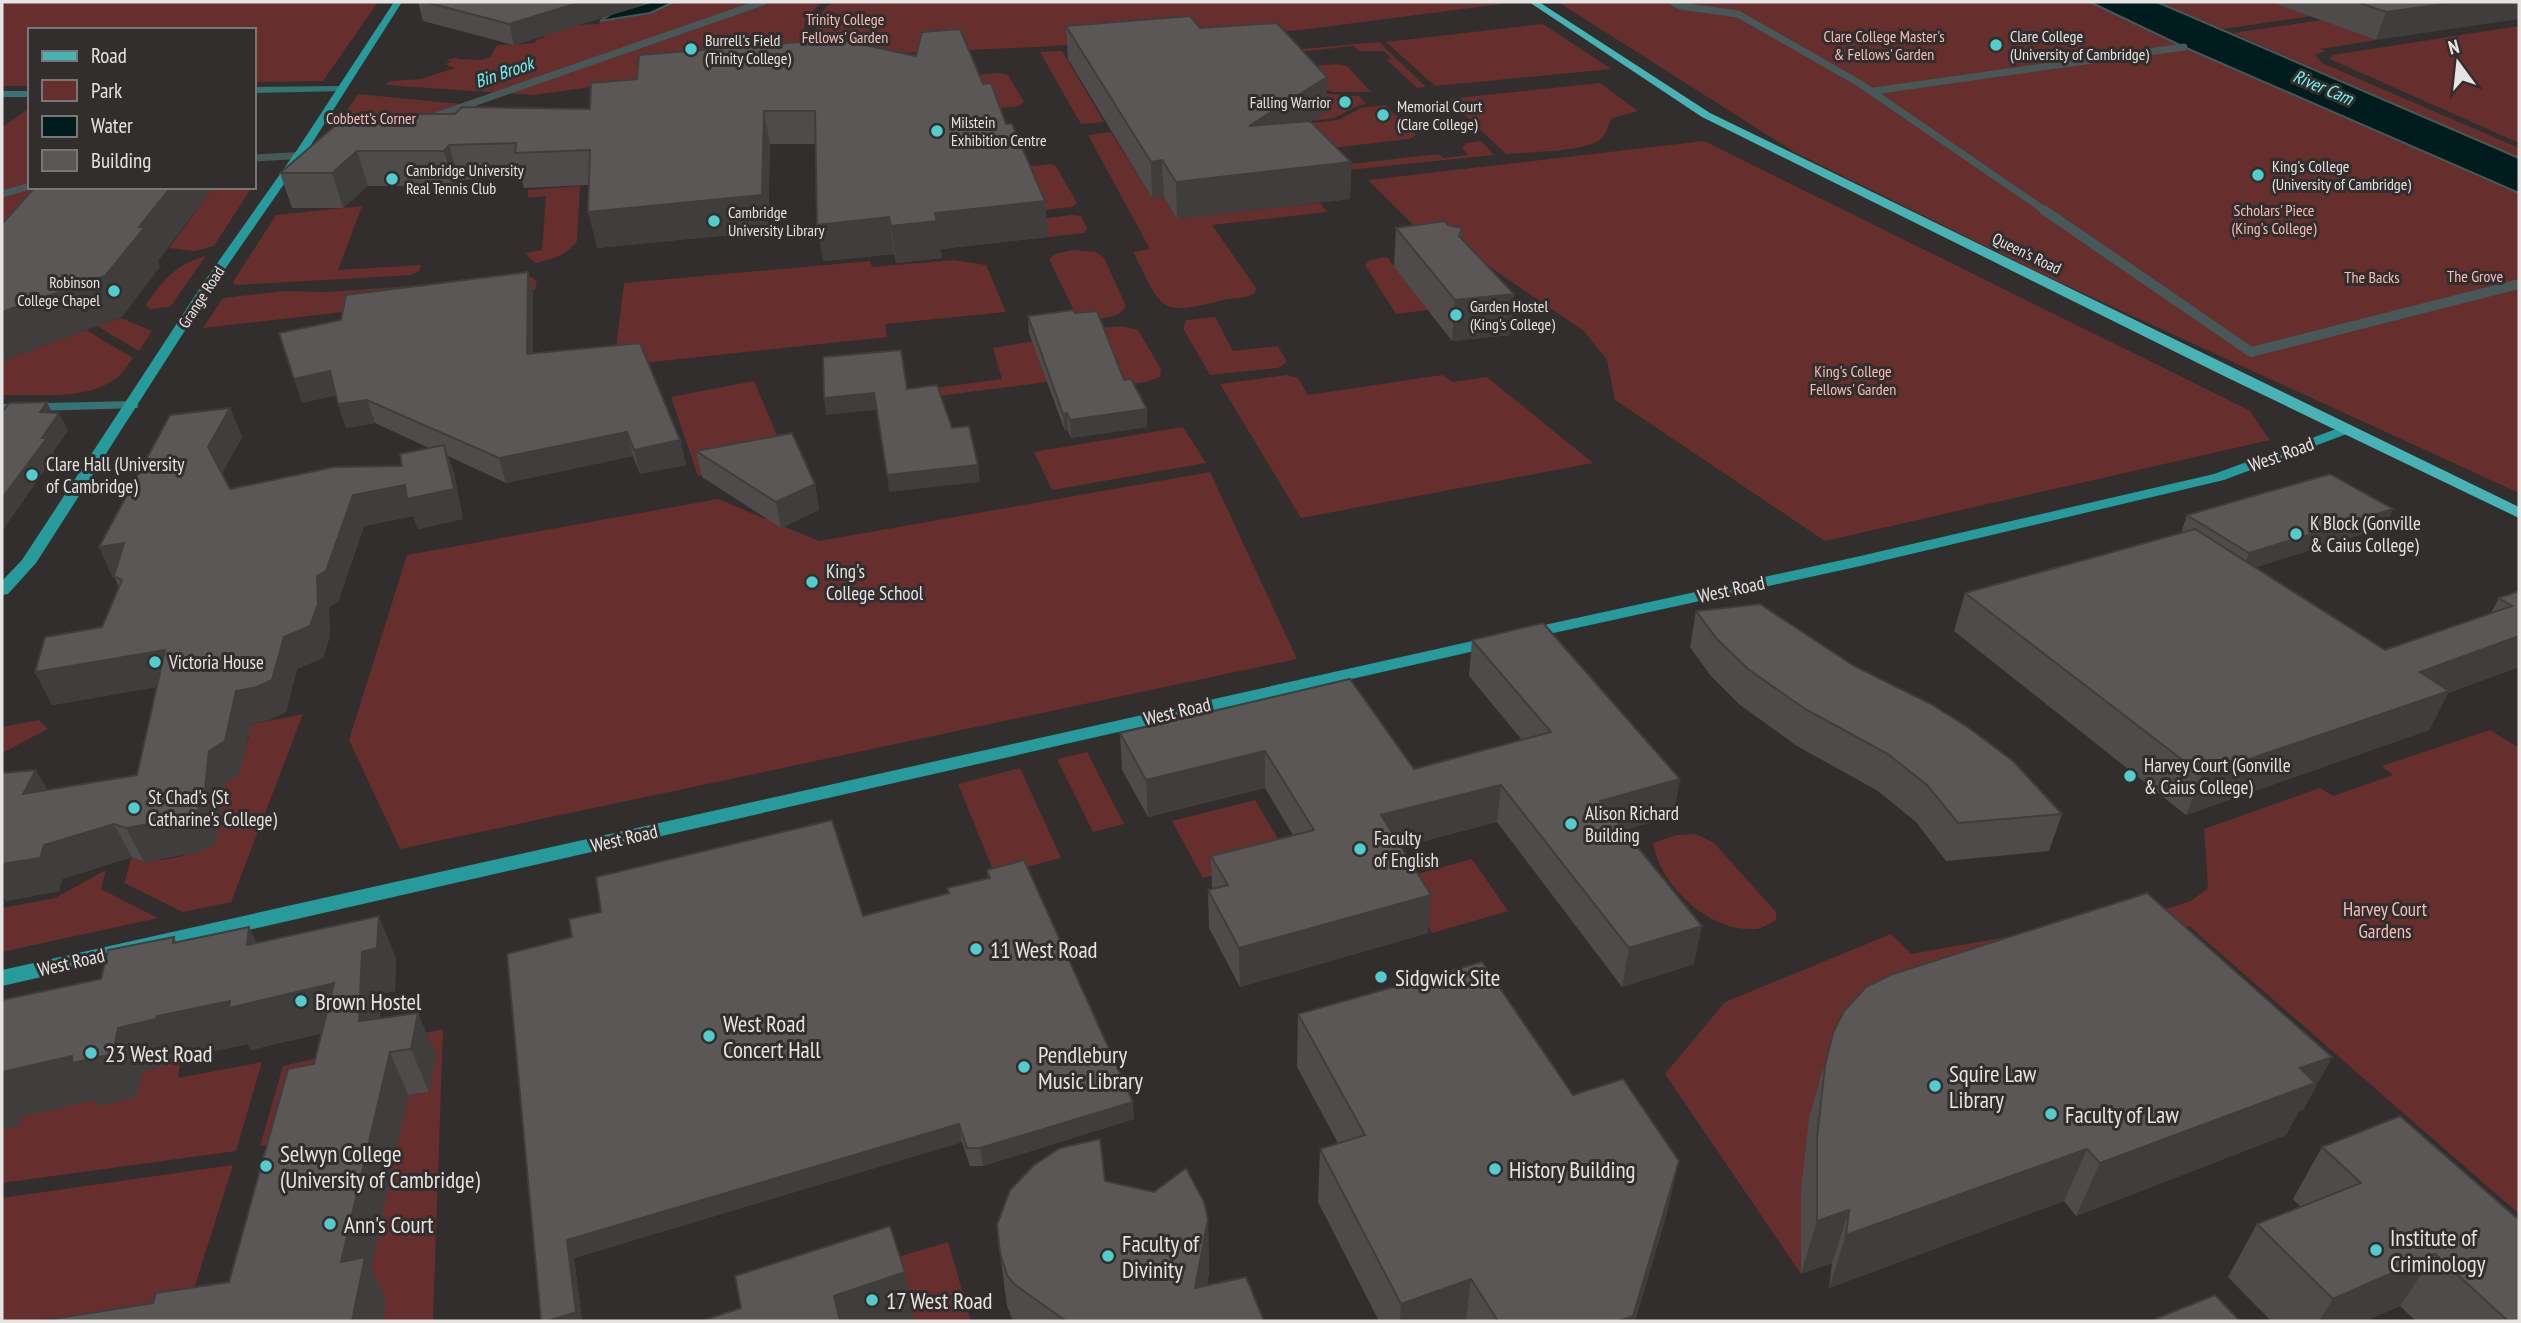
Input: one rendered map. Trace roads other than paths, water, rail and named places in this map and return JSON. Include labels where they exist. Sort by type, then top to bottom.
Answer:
[{"type":"main road","name":"Queen's Road","points":[[1532,2],[1706,115],[2519,513]]},
{"type":"street","name":"Grange Road","points":[[2,590],[28,563],[210,282],[299,155],[398,2]]},
{"type":"street","points":[[256,90],[341,89]]},
{"type":"street","points":[[2,94],[28,94]]},
{"type":"street","points":[[2,408],[132,405]]},
{"type":"street","name":"West Road","points":[[2,978],[1031,744],[2108,504],[2219,477],[2347,429]]},
{"type":"water","points":[[651,2],[674,2],[650,13],[600,21],[613,13]]},
{"type":"water","name":"River Cam","points":[[2090,2],[2157,2],[2519,158],[2519,193],[2184,47]]},
{"type":"waterway","name":"Bin Brook","points":[[427,119],[763,2]]},
{"type":"waterway","points":[[1673,2],[1680,6],[1738,14],[1859,83],[2047,212]]},
{"type":"waterway","points":[[1874,91],[2184,47]]},
{"type":"waterway","name":"Bin Brook","points":[[256,158],[309,155]]},
{"type":"waterway","name":"Bin Brook","points":[[2,194],[28,187]]},
{"type":"waterway","points":[[2044,210],[2251,352],[2519,284]]},
{"type":"place","name":"Clare College (University of Cambridge)","points":[[1996,45]]},
{"type":"place","name":"Burrell's Field (Trinity College)","points":[[691,49]]},
{"type":"place","name":"Falling Warrior","points":[[1345,102]]},
{"type":"place","name":"Memorial Court (Clare College)","points":[[1383,115]]},
{"type":"place","name":"Milstein Exhibition Centre","points":[[937,131]]},
{"type":"place","name":"King's College (University of Cambridge)","points":[[2258,175]]},
{"type":"place","name":"Cambridge University Real Tennis Club","points":[[392,179]]},
{"type":"place","name":"Cambridge University Library","points":[[714,221]]},
{"type":"place","name":"Robinson College Chapel","points":[[114,291]]},
{"type":"place","name":"Garden Hostel (King's College)","points":[[1456,315]]},
{"type":"place","name":"Clare Hall (University of Cambridge)","points":[[32,475]]},
{"type":"place","name":"K Block (Gonville & Caius College)","points":[[2296,534]]},
{"type":"place","name":"King's College School","points":[[812,582]]},
{"type":"place","name":"Victoria House","points":[[155,662]]},
{"type":"place","name":"Harvey Court (Gonville & Caius College)","points":[[2130,776]]},
{"type":"place","name":"St Chad's (St Catharine's College)","points":[[134,808]]},
{"type":"place","name":"Alison Richard Building","points":[[1571,824]]},
{"type":"place","name":"Faculty of English","points":[[1360,849]]},
{"type":"place","name":"11 West Road","points":[[976,949]]},
{"type":"place","name":"Sidgwick Site","points":[[1381,977]]},
{"type":"place","name":"Brown Hostel","points":[[301,1001]]},
{"type":"place","name":"West Road Concert Hall","points":[[709,1036]]},
{"type":"place","name":"23 West Road","points":[[91,1053]]},
{"type":"place","name":"Pendlebury Music Library","points":[[1024,1067]]},
{"type":"place","name":"Squire Law Library","points":[[1935,1086]]},
{"type":"place","name":"Faculty of Law","points":[[2051,1114]]},
{"type":"place","name":"Selwyn College (University of Cambridge)","points":[[266,1166]]},
{"type":"place","name":"History Building","points":[[1495,1169]]},
{"type":"place","name":"Ann's Court","points":[[330,1224]]},
{"type":"place","name":"Institute of Criminology","points":[[2376,1250]]},
{"type":"place","name":"Faculty of Divinity","points":[[1108,1256]]},
{"type":"place","name":"17 West Road","points":[[872,1300]]},
{"type":"park label","name":"Trinity College Fellows' Garden","points":[[845,28]]},
{"type":"park label","name":"Clare College Master's & Fellows' Garden","points":[[1884,45]]},
{"type":"park label","name":"Cobbett’s Corner","points":[[371,118]]},
{"type":"park label","name":"Scholars' Piece (King's College)","points":[[2274,219]]},
{"type":"park label","name":"The Grove","points":[[2475,276]]},
{"type":"park label","name":"The Backs","points":[[2372,277]]},
{"type":"park label","name":"King's College Fellows' Garden","points":[[1853,380]]},
{"type":"park label","name":"Harvey Court Gardens","points":[[2385,920]]}]
